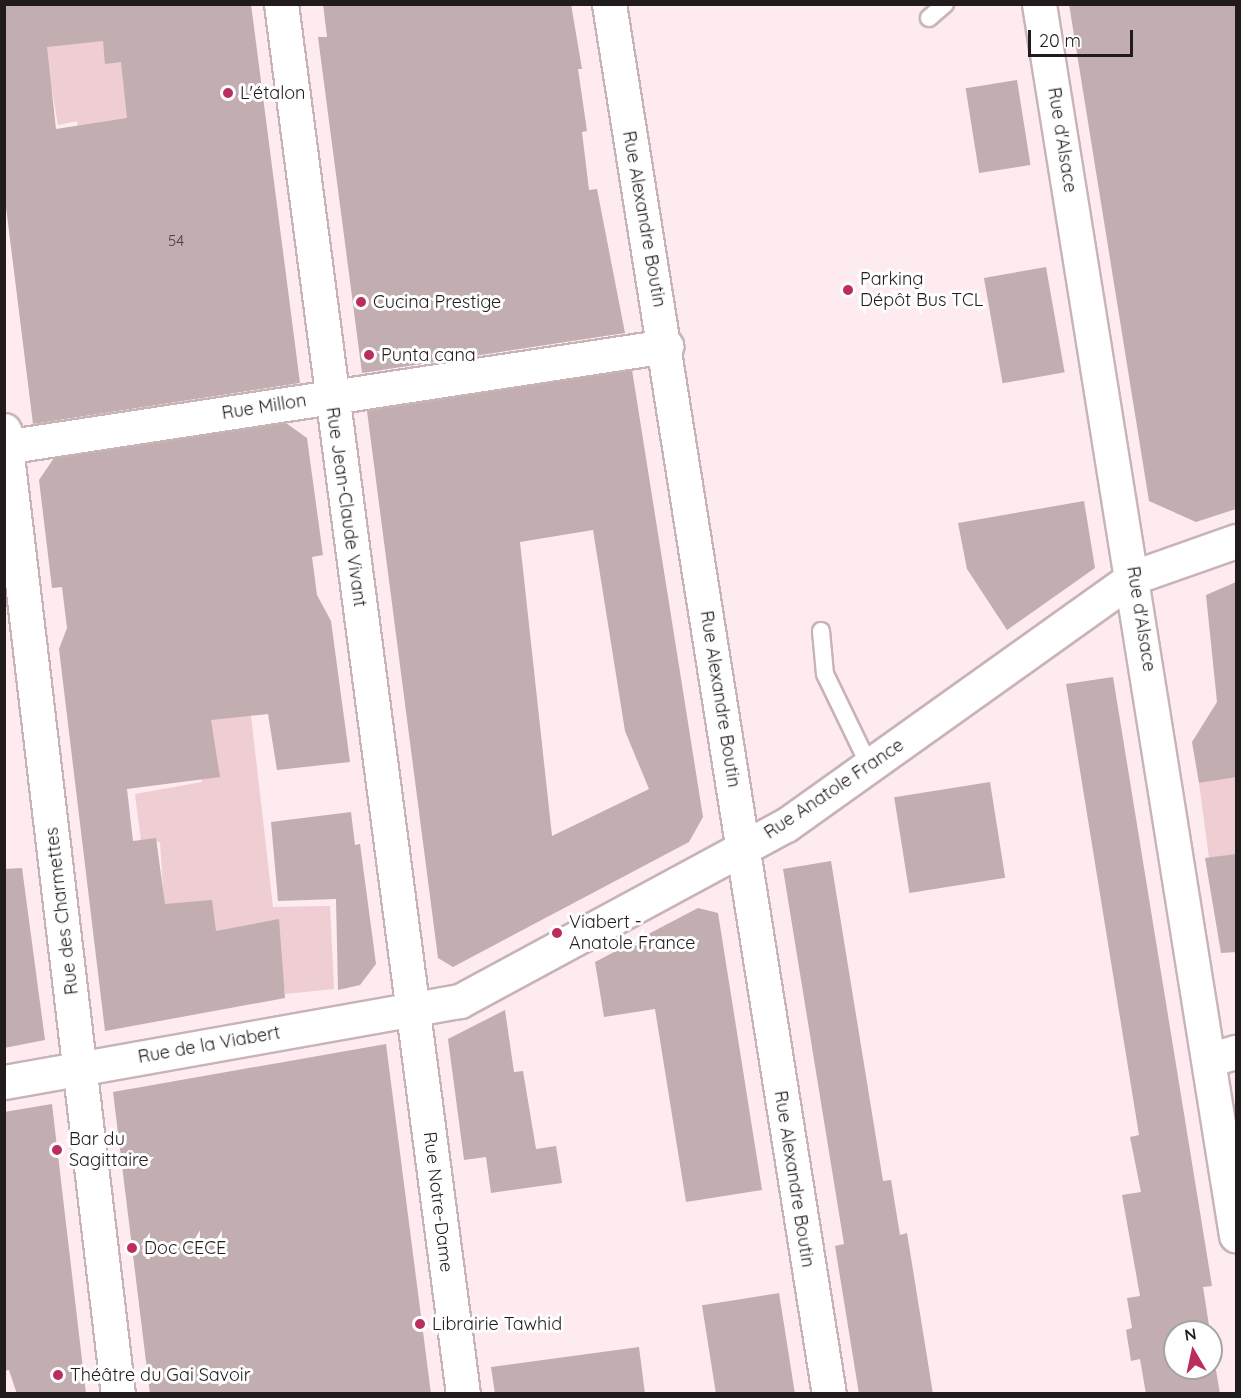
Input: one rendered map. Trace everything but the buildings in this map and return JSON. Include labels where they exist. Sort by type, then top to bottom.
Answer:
[{"type":"street","name":"Rue Jean-Claude Vivant","points":[[281,4],[331,397],[415,1010]]},
{"type":"street","name":"Rue Alexandre Boutin","points":[[609,4],[666,346],[742,849],[829,1394]]},
{"type":"street","name":"Rue d'Alsace","points":[[1039,4],[1134,577],[1223,1056],[1236,1235]]},
{"type":"street","name":"Rue Millon","points":[[5,441],[331,397],[666,346]]},
{"type":"street","name":"Rue des Charmettes","points":[[5,441],[82,1068],[118,1394]]},
{"type":"street","name":"Rue Anatole France","points":[[415,1010],[460,1001],[786,825],[1134,577],[1236,541]]},
{"type":"street","name":"Rue de la Viabert","points":[[4,1082],[415,1010]]},
{"type":"street","name":"Rue Notre-Dame","points":[[415,1010],[463,1394]]},
{"type":"lane","points":[[929,18],[945,4]]},
{"type":"lane","points":[[821,631],[825,674],[869,765]]},
{"type":"shaded area","points":[[123,5],[142,175],[80,148],[77,121],[58,125],[41,26]]},
{"type":"shaded area","points":[[140,523],[240,620],[273,907],[330,906],[334,989],[285,994],[278,939],[218,944],[164,904],[160,842],[141,841],[135,794],[202,782]]},
{"type":"shaded area","points":[[1236,775],[1236,854],[1209,858],[1199,783]]},
{"type":"place","name":"L'étalon","points":[[228,93]]},
{"type":"place","name":"Parking Dépôt Bus TCL","points":[[848,290]]},
{"type":"place","name":"Cucina Prestige","points":[[361,302]]},
{"type":"place","name":"Punta cana","points":[[369,355]]},
{"type":"place","name":"Viabert - Anatole France","points":[[557,933]]},
{"type":"place","name":"Bar du Sagittaire","points":[[57,1150]]},
{"type":"place","name":"Doc CECE","points":[[132,1248]]},
{"type":"place","name":"Librairie Tawhid","points":[[420,1324]]},
{"type":"place","name":"Théâtre du Gai Savoir","points":[[58,1375]]}]
